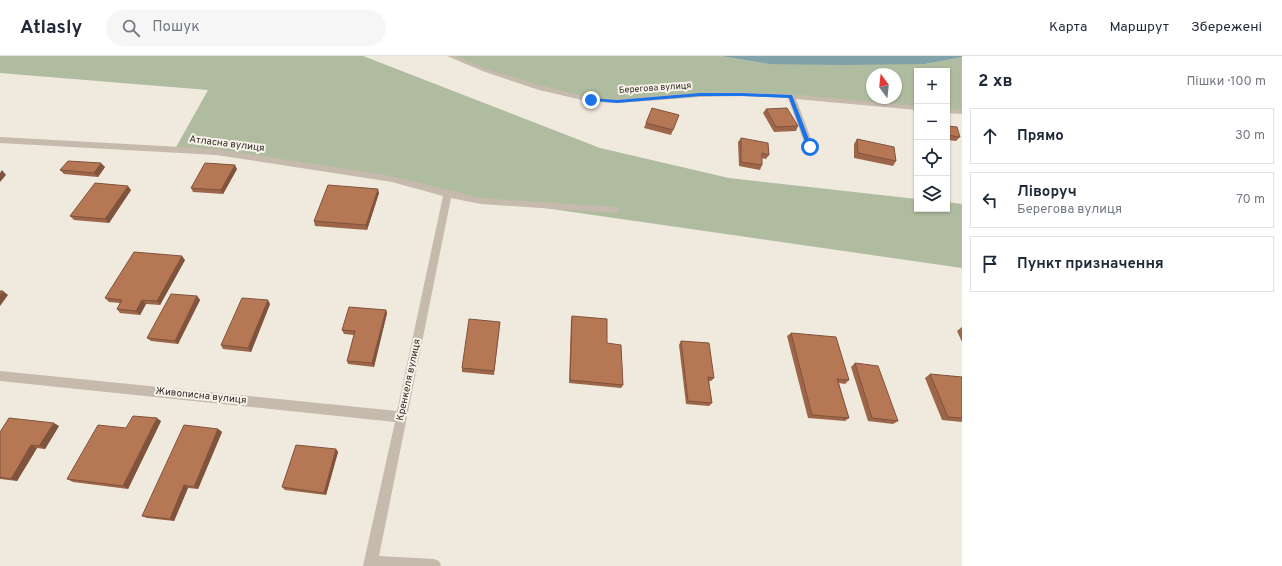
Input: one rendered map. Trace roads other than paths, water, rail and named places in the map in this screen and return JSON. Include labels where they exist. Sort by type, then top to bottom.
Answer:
[{"type":"street","name":"Берегова вулиця","points":[[450,56],[487,71],[535,86],[591,100],[617,101],[700,95],[742,94],[791,96],[914,108]]},
{"type":"street","points":[[791,96],[810,147]]},
{"type":"street","points":[[950,111],[962,112]]},
{"type":"street","name":"Атласна вулиця","points":[[0,140],[217,152],[392,179],[481,201],[616,210]]},
{"type":"street","name":"Кренкеля вулиця","points":[[370,564],[448,194]]},
{"type":"street","name":"Живописна вулиця","points":[[0,376],[401,417]]},
{"type":"street","points":[[370,564],[434,566]]},
{"type":"water","points":[[720,56],[962,57],[925,64],[842,65],[768,64]]}]
